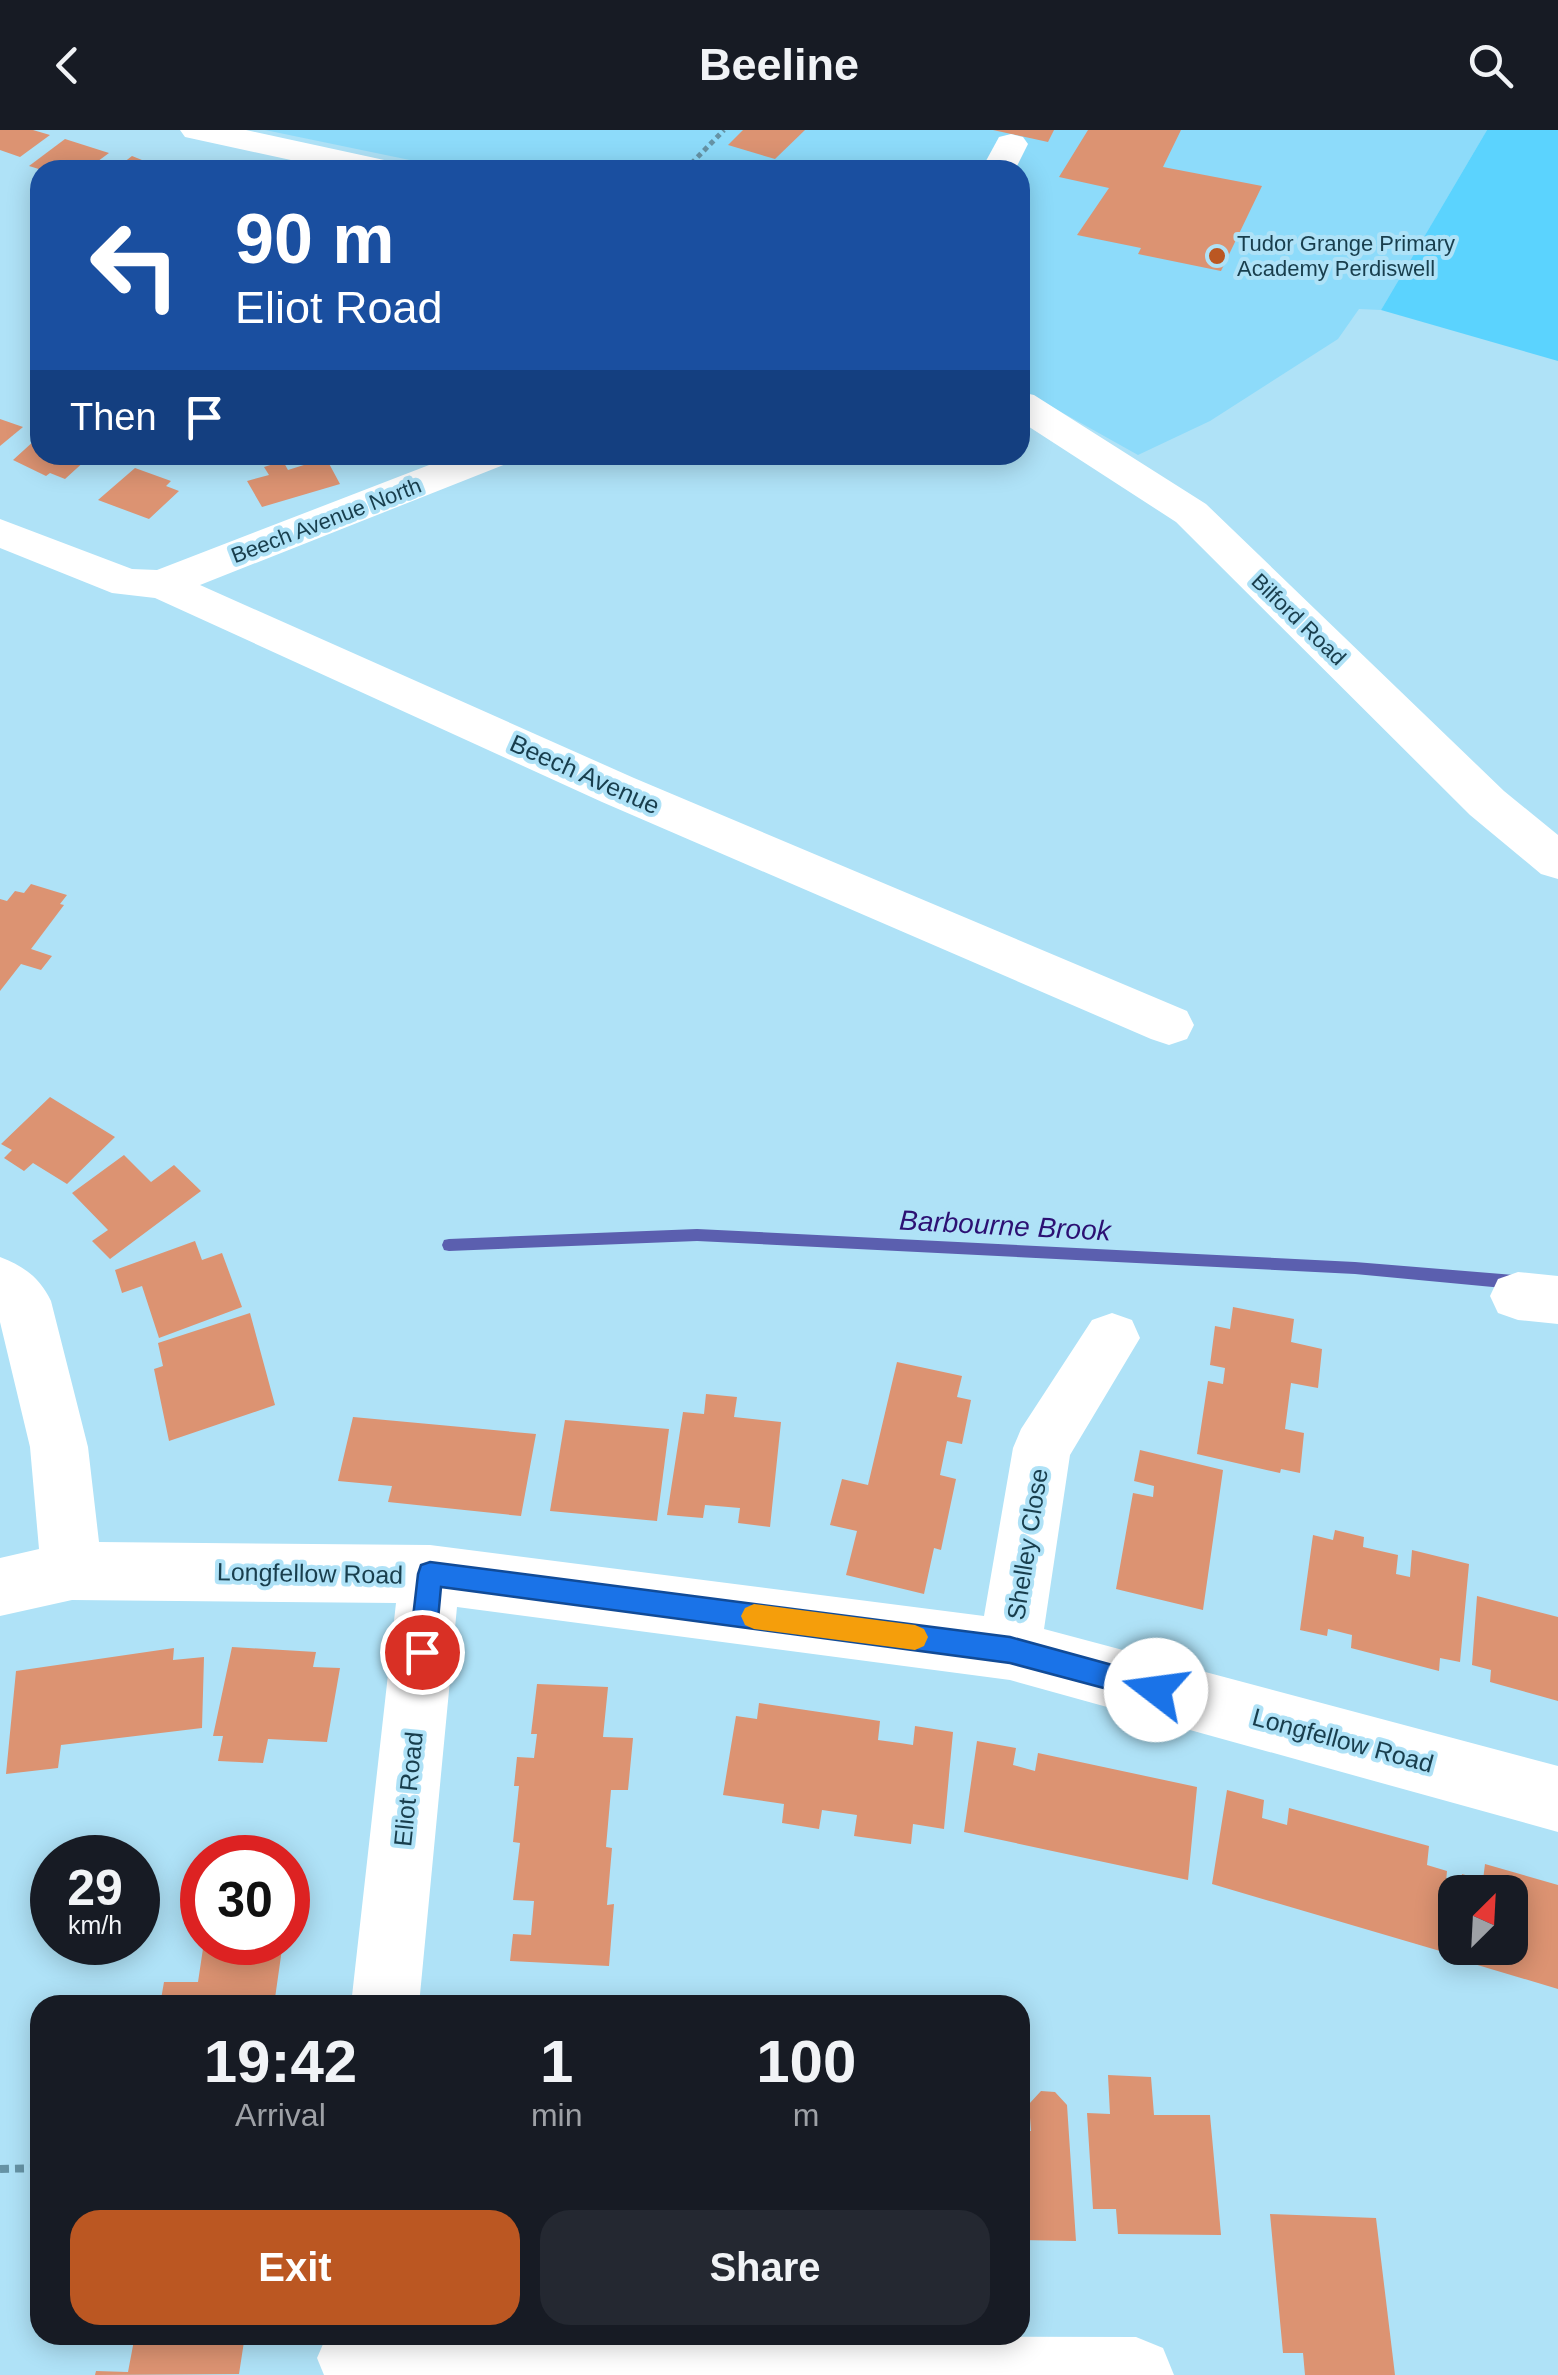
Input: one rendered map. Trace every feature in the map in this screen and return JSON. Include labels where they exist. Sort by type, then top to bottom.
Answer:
[{"type":"street","points":[[197,130],[339,160]]},
{"type":"street","name":"Bilford Road","points":[[1030,410],[1192,513],[1487,802],[1558,861]]},
{"type":"street","name":"Beech Avenue North","points":[[161,584],[466,465]]},
{"type":"street","name":"Beech Avenue","points":[[0,533],[127,583],[161,584],[618,790],[1169,1025]]},
{"type":"street","points":[[0,1281],[23,1301],[60,1447],[72,1571]]},
{"type":"street","name":"Shelley Close","points":[[1010,1650],[1042,1448],[1112,1338]]},
{"type":"street","name":"Longfellow Road","points":[[0,1587],[72,1571],[430,1574],[1010,1650],[1558,1799]]},
{"type":"street","name":"Eliot Road","points":[[386,1995],[430,1574]]},
{"type":"street","points":[[355,2356],[1136,2374]]},
{"type":"path","points":[[695,160],[724,130]]},
{"type":"path","points":[[0,2169],[30,2168]]},
{"type":"shaded area","name":"Tudor Grange Primary Academy Perdiswell","points":[[265,130],[1487,130],[1381,310],[1359,309],[1338,339],[1210,421],[1138,455],[1030,395],[1030,160],[410,160]]},
{"type":"shaded area","points":[[1487,130],[1558,130],[1558,361],[1381,310]]},
{"type":"building","points":[[0,130],[33,130],[50,135],[20,157],[0,150]]},
{"type":"building","points":[[743,130],[805,130],[775,159],[728,145]]},
{"type":"building","points":[[993,130],[1054,130],[1048,142]]},
{"type":"building","points":[[1088,130],[1181,130],[1163,167],[1262,186],[1221,271],[1138,254],[1141,248],[1077,235],[1109,188],[1059,177]]},
{"type":"building","points":[[65,139],[109,153],[100,160],[37,160]]},
{"type":"building","points":[[0,419],[23,427],[0,446]]},
{"type":"building","points":[[30,445],[30,465],[80,465],[65,479],[50,473],[46,476],[13,460]]},
{"type":"building","points":[[270,465],[285,465],[288,470],[304,465],[330,465],[340,484],[262,507],[247,481],[269,475],[264,467]]},
{"type":"building","points":[[135,468],[171,481],[166,486],[179,491],[149,519],[98,500]]},
{"type":"building","points":[[31,884],[67,895],[60,904],[64,905],[31,949],[52,956],[41,970],[21,964],[0,991],[0,899],[7,901],[15,891],[24,893]]},
{"type":"building","points":[[50,1097],[115,1137],[67,1184],[33,1163],[24,1171],[4,1158],[12,1150],[1,1144]]},
{"type":"building","points":[[124,1155],[151,1182],[174,1165],[201,1191],[110,1259],[92,1241],[108,1230],[72,1193]]},
{"type":"building","points":[[195,1241],[202,1260],[222,1253],[242,1307],[159,1338],[142,1286],[122,1293],[115,1270]]},
{"type":"building","points":[[1233,1307],[1294,1319],[1291,1342],[1322,1349],[1318,1388],[1291,1383],[1285,1429],[1304,1433],[1300,1473],[1281,1469],[1280,1473],[1197,1454],[1208,1381],[1223,1384],[1225,1368],[1210,1365],[1215,1326],[1230,1329]]},
{"type":"building","points":[[250,1313],[275,1405],[169,1441],[154,1369],[163,1366],[158,1343]]},
{"type":"building","points":[[897,1362],[962,1376],[957,1397],[971,1400],[962,1444],[947,1441],[940,1475],[956,1479],[941,1550],[934,1548],[924,1594],[846,1575],[857,1531],[830,1525],[842,1479],[868,1485]]},
{"type":"building","points":[[706,1394],[737,1397],[734,1417],[781,1422],[770,1527],[738,1523],[740,1508],[705,1505],[703,1518],[667,1515],[683,1412],[704,1414]]},
{"type":"building","points":[[353,1417],[536,1434],[521,1516],[388,1502],[392,1486],[338,1481]]},
{"type":"building","points":[[565,1420],[669,1429],[657,1521],[550,1511]]},
{"type":"building","points":[[1140,1450],[1223,1470],[1203,1610],[1116,1589],[1133,1493],[1153,1497],[1154,1486],[1134,1481]]},
{"type":"building","points":[[1335,1530],[1364,1537],[1363,1547],[1398,1555],[1396,1574],[1410,1577],[1412,1550],[1469,1564],[1460,1662],[1440,1658],[1439,1671],[1351,1648],[1352,1635],[1328,1629],[1327,1636],[1300,1630],[1313,1535],[1333,1540]]},
{"type":"building","points":[[1477,1596],[1558,1617],[1558,1701],[1490,1682],[1491,1670],[1472,1665]]},
{"type":"building","points":[[232,1647],[316,1652],[313,1667],[340,1668],[327,1742],[268,1739],[263,1763],[218,1761],[223,1736],[213,1736]]},
{"type":"building","points":[[174,1648],[173,1660],[204,1657],[202,1728],[61,1745],[58,1768],[6,1774],[16,1671]]},
{"type":"building","points":[[537,1684],[608,1687],[603,1737],[633,1738],[628,1790],[611,1790],[606,1847],[612,1848],[607,1905],[614,1904],[609,1966],[510,1961],[513,1934],[531,1935],[534,1901],[513,1900],[520,1843],[513,1842],[519,1786],[514,1786],[517,1757],[534,1758],[537,1734],[531,1734]]},
{"type":"building","points":[[759,1703],[880,1721],[878,1740],[913,1745],[915,1726],[953,1732],[944,1829],[913,1824],[911,1844],[854,1836],[857,1815],[822,1810],[819,1829],[782,1823],[784,1804],[723,1795],[736,1716],[757,1719]]},
{"type":"building","points":[[977,1741],[1016,1748],[1013,1765],[1035,1771],[1038,1753],[1197,1787],[1188,1880],[964,1832]]},
{"type":"building","points":[[1227,1790],[1264,1800],[1262,1818],[1287,1825],[1289,1808],[1429,1846],[1427,1865],[1447,1871],[1447,1875],[1438,1875],[1438,1950],[1212,1884]]},
{"type":"building","points":[[1485,1864],[1523,1875],[1484,1875]]},
{"type":"building","points":[[1528,1876],[1558,1885],[1558,1989],[1477,1965],[1528,1965]]},
{"type":"building","points":[[201,1965],[280,1965],[275,1995],[162,1995],[164,1982],[198,1982]]},
{"type":"building","points":[[1108,2075],[1151,2077],[1154,2115],[1210,2115],[1221,2235],[1118,2234],[1116,2209],[1093,2209],[1087,2113],[1110,2114]]},
{"type":"building","points":[[1041,2091],[1055,2092],[1067,2105],[1076,2241],[1030,2240],[1030,2103]]},
{"type":"building","points":[[1270,2214],[1376,2218],[1395,2375],[1305,2375],[1303,2353],[1283,2353]]},
{"type":"building","points":[[133,2345],[243,2345],[239,2374],[95,2375],[96,2371],[128,2372]]},
{"type":"waterway","name":"Barbourne Brook","points":[[449,1245],[697,1235],[1355,1268],[1514,1282]]},
{"type":"slow traffic","points":[[754,1616],[915,1637]]},
{"type":"place","name":"Tudor Grange Primary Academy Perdiswell","points":[[1217,256]]},
{"type":"route","points":[[422,1652],[430,1574],[1010,1650],[1156,1690]]}]
